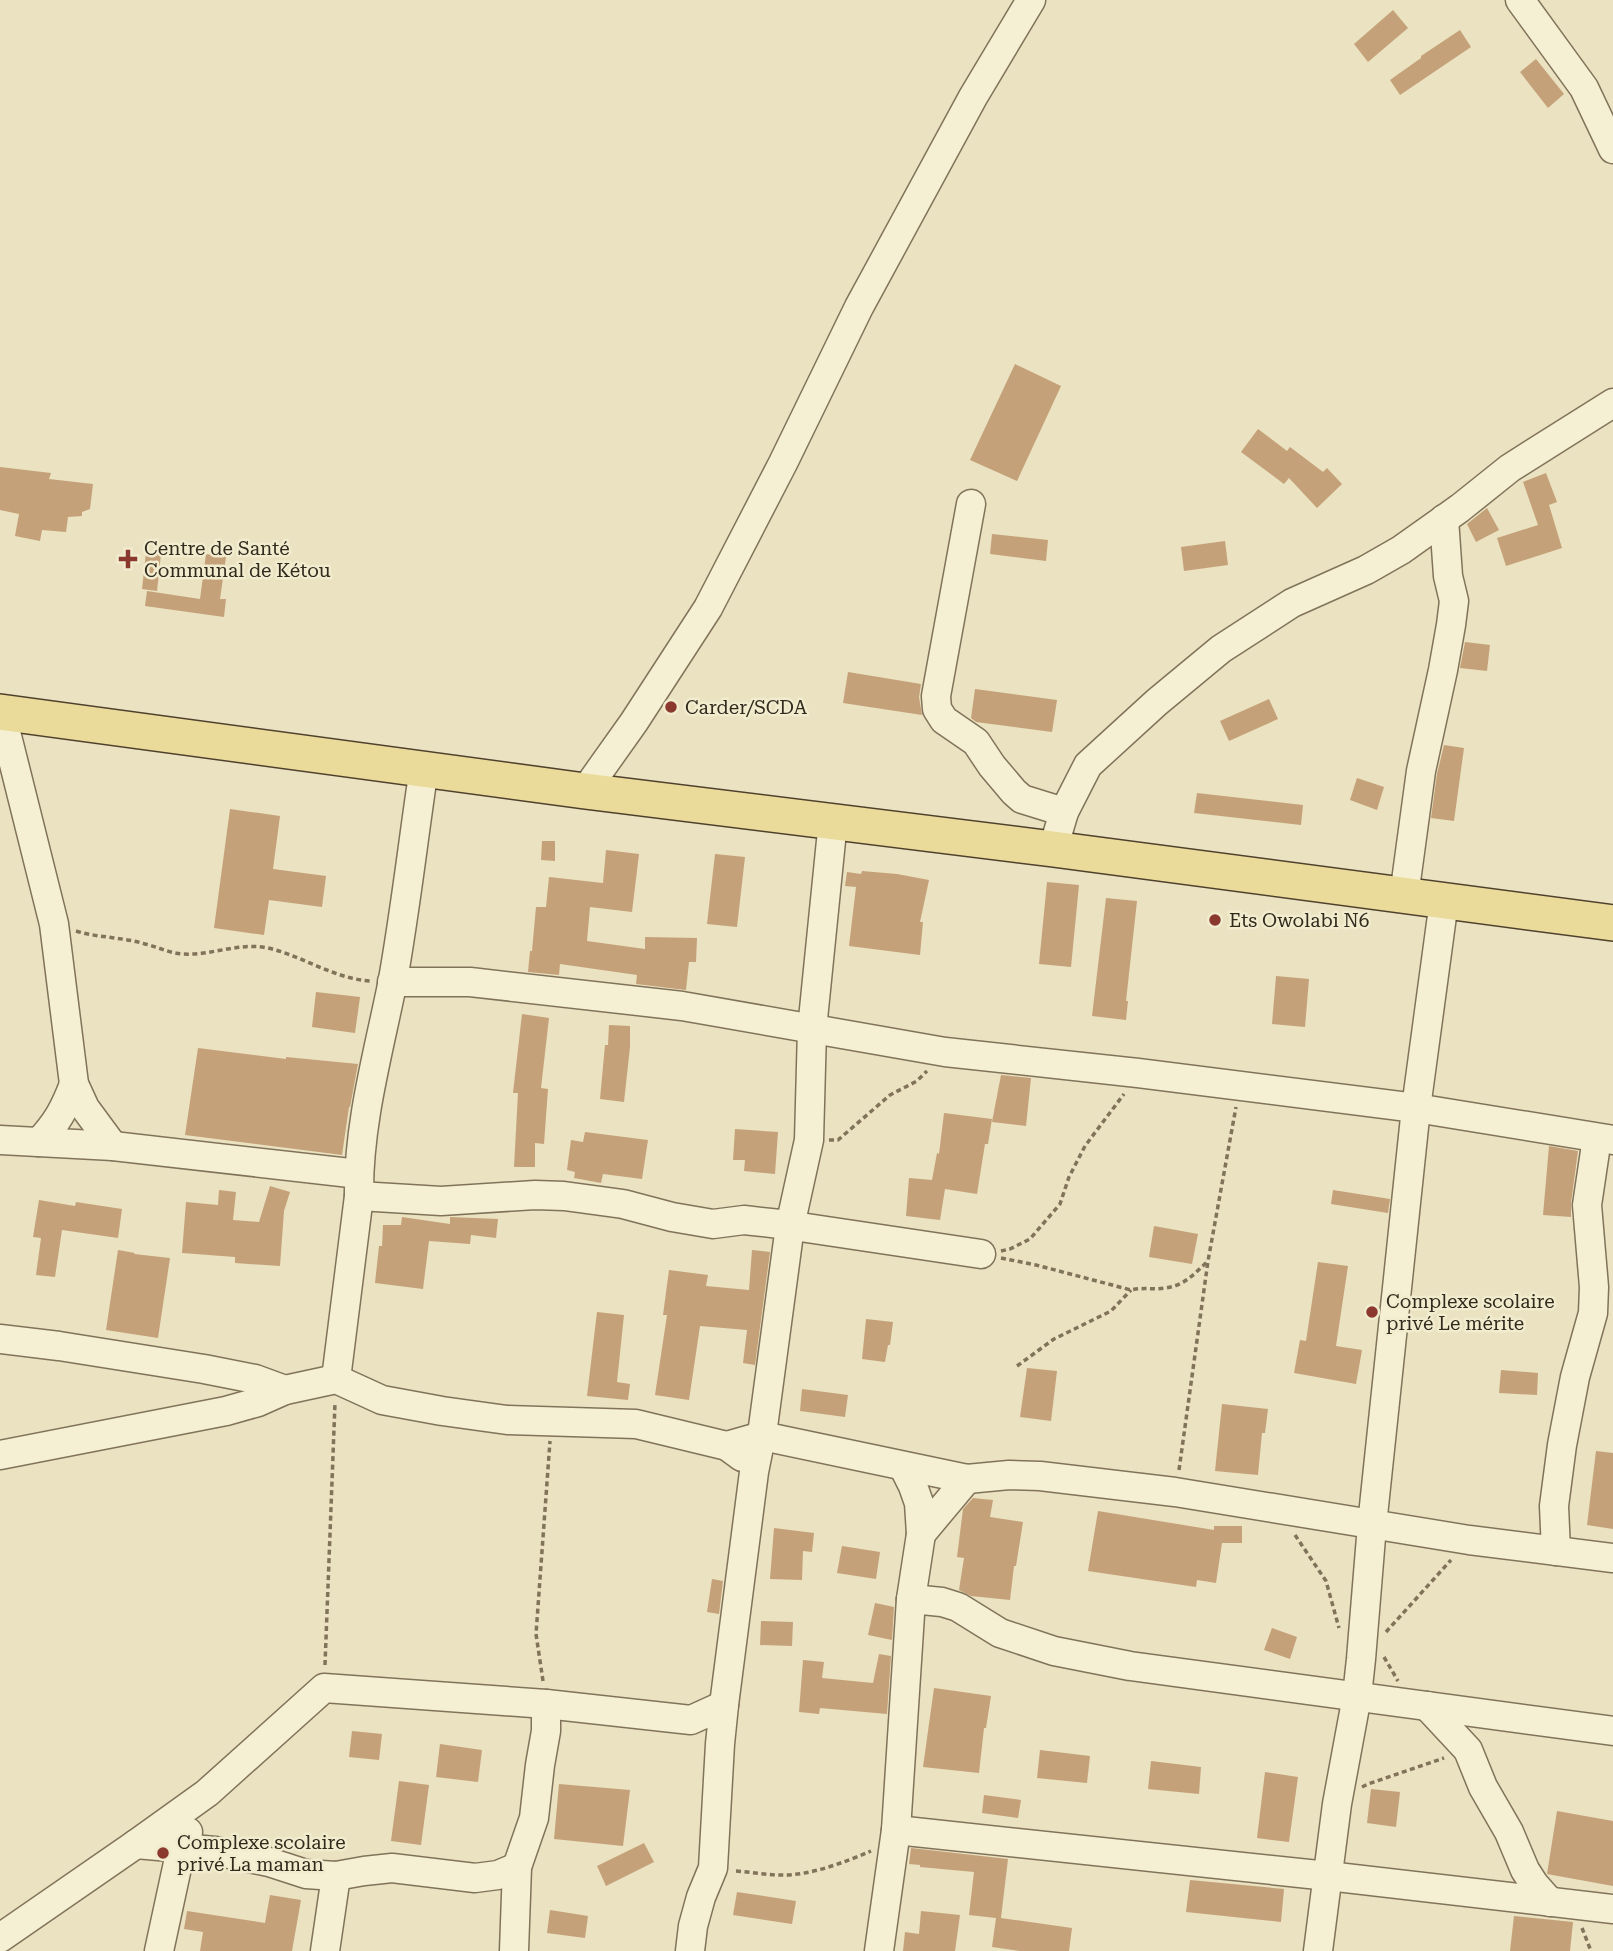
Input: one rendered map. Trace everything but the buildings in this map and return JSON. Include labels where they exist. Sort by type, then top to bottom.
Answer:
[{"type":"main road","points":[[1,712],[584,791],[1053,849],[1613,923]]},
{"type":"street","points":[[584,791],[634,722],[708,608],[859,307],[973,97],[1031,0]]},
{"type":"street","points":[[1520,0],[1584,88],[1613,149]]},
{"type":"street","points":[[1053,849],[1064,812],[1088,765],[1157,702],[1221,649],[1292,603],[1366,570],[1401,550],[1510,468],[1613,402]]},
{"type":"street","points":[[971,504],[936,696],[937,709],[944,720],[976,742],[992,766],[1022,799],[1064,812]]},
{"type":"street","points":[[1405,896],[1421,771],[1443,670],[1454,601],[1448,576],[1444,519]]},
{"type":"street","points":[[1,712],[54,924],[75,1084],[85,1108],[113,1146]]},
{"type":"street","points":[[336,1379],[369,1097],[392,982],[424,768]]},
{"type":"street","points":[[690,1951],[698,1906],[713,1868],[724,1705],[754,1472],[762,1436],[790,1226],[809,1140],[812,1029],[833,821]]},
{"type":"street","points":[[1318,1951],[1337,1804],[1357,1696],[1369,1651],[1371,1525],[1416,1108],[1444,901]]},
{"type":"street","points":[[392,982],[470,982],[682,1006],[946,1052],[1416,1108],[1605,1139],[1587,1205],[1594,1287],[1593,1313],[1575,1377],[1562,1445],[1554,1506],[1556,1550]]},
{"type":"street","points":[[39,1142],[63,1111],[75,1084]]},
{"type":"street","points":[[0,1140],[113,1146],[359,1185],[441,1202],[535,1195],[564,1196],[623,1204],[713,1224],[744,1220],[981,1254]]},
{"type":"street","points":[[0,1339],[204,1369],[255,1379],[285,1390]]},
{"type":"street","points":[[0,1455],[226,1411],[258,1402],[285,1390],[336,1379],[382,1399],[442,1411],[507,1420],[636,1424],[727,1446],[738,1453],[754,1472]]},
{"type":"street","points":[[727,1446],[762,1436],[967,1479],[1009,1475],[1040,1476],[1175,1492],[1469,1540],[1613,1558]]},
{"type":"street","points":[[879,1951],[896,1830],[911,1599],[921,1534],[919,1503],[903,1466]]},
{"type":"street","points":[[921,1534],[967,1479]]},
{"type":"street","points":[[911,1599],[942,1602],[957,1607],[1000,1633],[1054,1651],[1130,1666],[1613,1731]]},
{"type":"street","points":[[0,1938],[206,1793],[324,1688],[555,1714],[691,1720],[724,1705]]},
{"type":"street","points":[[1419,1705],[1468,1750],[1483,1787],[1525,1870],[1550,1902]]},
{"type":"street","points":[[514,1951],[517,1867],[534,1818],[540,1765],[555,1714]]},
{"type":"street","points":[[691,1720],[720,1744]]},
{"type":"street","points":[[159,1951],[181,1849],[206,1793]]},
{"type":"street","points":[[896,1830],[1613,1909]]},
{"type":"street","points":[[136,1844],[215,1851],[269,1862],[306,1874],[336,1877],[392,1868],[475,1878],[498,1875],[517,1867]]},
{"type":"street","points":[[325,1951],[336,1877]]},
{"type":"path","points":[[54,924],[93,937],[144,943],[164,951],[183,954],[248,946],[269,949],[353,980],[392,982]]},
{"type":"path","points":[[809,1140],[838,1140],[890,1096],[917,1081],[946,1052]]},
{"type":"path","points":[[981,1254],[1010,1249],[1030,1239],[1060,1204],[1069,1177],[1085,1146],[1138,1073]]},
{"type":"path","points":[[1175,1492],[1208,1261],[1240,1085]]},
{"type":"path","points":[[981,1254],[1036,1265],[1131,1290],[1143,1287],[1164,1289],[1184,1284],[1208,1261]]},
{"type":"path","points":[[1017,1366],[1054,1339],[1111,1311],[1131,1290]]},
{"type":"path","points":[[324,1688],[336,1379]]},
{"type":"path","points":[[551,1422],[536,1634],[555,1714]]},
{"type":"path","points":[[1276,1508],[1326,1581],[1340,1632]]},
{"type":"path","points":[[1419,1705],[1369,1651],[1469,1540]]},
{"type":"path","points":[[1337,1804],[1368,1784],[1468,1750]]},
{"type":"path","points":[[713,1868],[783,1876],[815,1870],[846,1862],[877,1848],[896,1830]]},
{"type":"place","name":"Centre de Santé Communal de Kétou","points":[[128,559]]},
{"type":"place","name":"Carder/SCDA","points":[[671,707]]},
{"type":"place","name":"Ets Owolabi N6","points":[[1215,920]]},
{"type":"place","name":"Complexe scolaire privé Le mérite","points":[[1372,1312]]},
{"type":"place","name":"Complexe scolaire privé La maman","points":[[163,1853]]}]
